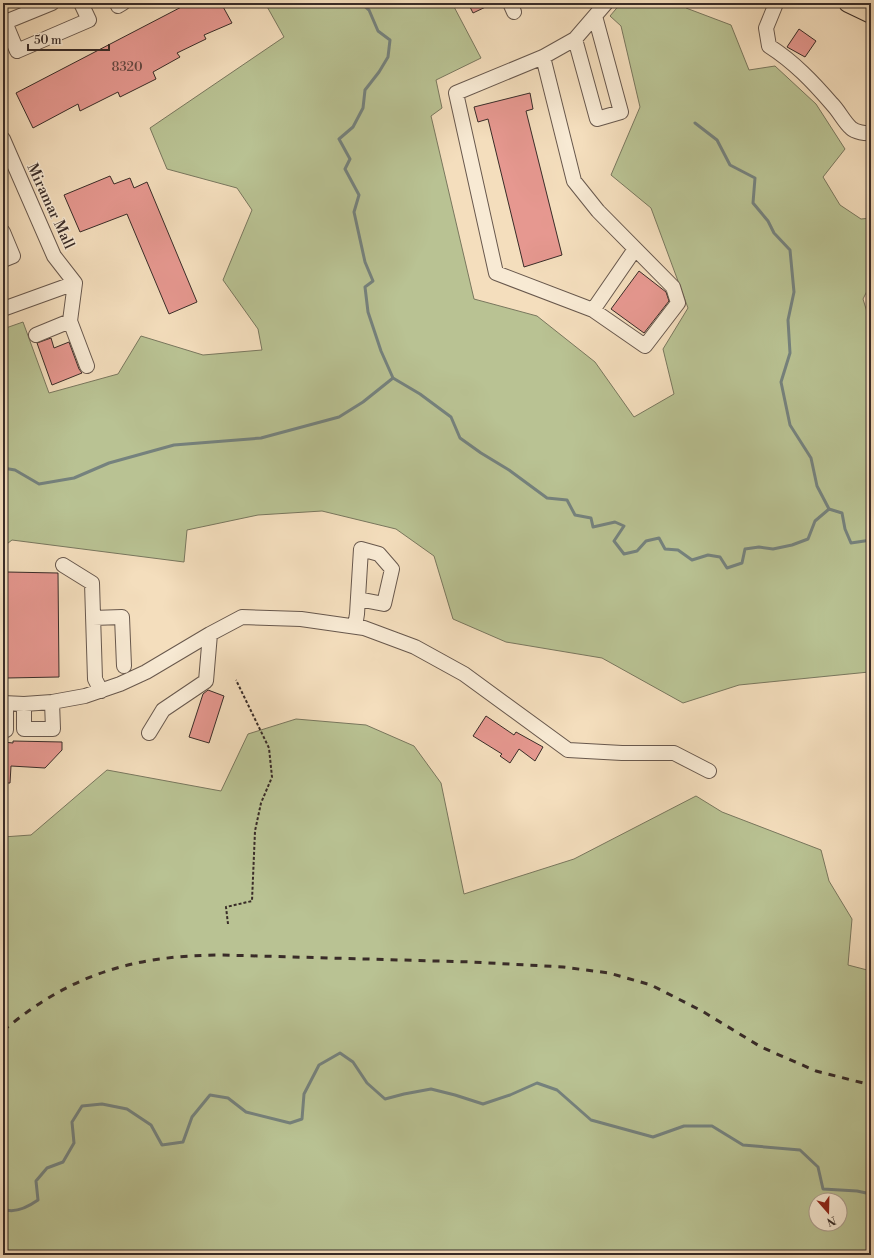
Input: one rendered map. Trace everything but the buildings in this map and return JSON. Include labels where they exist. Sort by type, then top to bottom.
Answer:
[{"type":"main road","points":[[848,3],[871,14]]},
{"type":"street","points":[[52,3],[4,23],[17,51],[89,20],[81,3]]},
{"type":"street","points":[[117,3],[118,6],[123,3]]},
{"type":"street","points":[[543,57],[574,181],[598,211],[673,287],[678,303],[645,346],[593,310],[496,273],[456,93],[543,57],[575,39],[606,3]]},
{"type":"street","points":[[776,6],[766,28],[770,46],[807,76],[833,105],[852,130],[867,134],[871,133]]},
{"type":"street","points":[[575,39],[597,119],[622,112],[595,16]]},
{"type":"street","name":"Miramar Mall","points":[[3,139],[54,256],[75,283]]},
{"type":"street","points":[[3,232],[13,256],[3,260]]},
{"type":"street","points":[[593,310],[635,249]]},
{"type":"street","points":[[3,309],[75,283],[70,321],[87,366]]},
{"type":"street","points":[[36,334],[70,321]]},
{"type":"street","points":[[62,565],[92,583],[95,678],[100,691]]},
{"type":"street","points":[[355,626],[358,599]]},
{"type":"street","points":[[93,618],[122,617],[124,666]]},
{"type":"street","points":[[3,730],[6,730],[4,703],[24,704],[52,702],[85,696],[120,684],[146,672],[242,617],[302,619],[364,628],[415,647],[464,674],[568,750],[622,753],[674,753],[709,771]]},
{"type":"street","points":[[149,733],[163,710],[206,681],[210,634]]},
{"type":"street","points":[[24,704],[24,729],[53,728],[52,702]]},
{"type":"path","points":[[228,924],[226,907],[252,901],[256,831],[261,803],[272,777],[269,748],[236,680]]},
{"type":"green space","points":[[265,3],[452,3],[481,58],[436,80],[442,108],[431,116],[474,299],[537,316],[595,362],[634,417],[674,394],[663,349],[688,308],[651,208],[611,175],[640,107],[621,26],[610,16],[621,3],[682,3],[686,8],[731,25],[749,70],[775,66],[816,104],[845,149],[823,177],[840,205],[861,219],[871,218],[871,283],[863,299],[871,325],[871,673],[739,685],[683,703],[602,658],[506,642],[453,619],[434,556],[396,529],[322,511],[258,515],[187,530],[184,562],[12,540],[3,547],[3,329],[23,322],[49,393],[118,374],[141,336],[203,355],[262,350],[258,329],[223,280],[252,210],[237,188],[167,169],[150,128],[284,37]]},
{"type":"green space","points":[[296,719],[366,725],[414,746],[441,783],[464,894],[574,859],[696,796],[722,812],[821,850],[829,881],[852,919],[848,965],[871,971],[871,1255],[3,1255],[3,837],[31,835],[107,770],[221,791],[248,734]]},
{"type":"waterway","points":[[361,3],[369,10],[378,31],[390,40],[388,57],[365,90],[363,108],[353,127],[339,139],[350,159],[345,169],[359,195],[354,212],[365,262],[373,281],[365,287],[368,312],[381,351],[393,378],[420,394],[451,417],[460,438],[509,470],[547,498],[567,500],[575,515],[591,518],[593,527],[615,522],[624,526],[614,541],[624,554],[637,551],[646,541],[659,538],[665,549],[678,550],[692,560],[708,555],[720,557],[727,568],[742,563],[745,549],[759,547],[773,549],[792,545],[808,539],[815,521],[829,509],[842,513],[845,529],[851,543],[871,540]]},
{"type":"waterway","points":[[695,123],[717,140],[730,165],[755,178],[753,203],[768,221],[774,233],[790,250],[794,292],[788,320],[790,353],[781,382],[790,425],[811,458],[817,486],[829,509]]},
{"type":"waterway","points":[[3,468],[15,470],[39,484],[74,478],[109,463],[174,445],[261,438],[339,417],[363,402],[393,378]]},
{"type":"waterway","points":[[3,1209],[12,1211],[17,1210],[38,1200],[36,1181],[47,1168],[63,1162],[74,1143],[72,1122],[82,1106],[102,1104],[127,1109],[151,1125],[162,1145],[183,1142],[192,1117],[210,1095],[228,1098],[246,1112],[290,1123],[302,1119],[304,1094],[319,1065],[340,1053],[353,1062],[367,1083],[385,1099],[431,1089],[483,1104],[510,1095],[537,1083],[557,1090],[591,1120],[653,1137],[684,1126],[712,1126],[743,1145],[800,1150],[818,1167],[823,1189],[857,1191],[871,1194]]},
{"type":"railway","points":[[3,1031],[28,1011],[53,995],[79,982],[132,964],[161,959],[223,955],[472,962],[563,967],[609,973],[651,985],[702,1011],[761,1047],[816,1071],[871,1085]]}]
